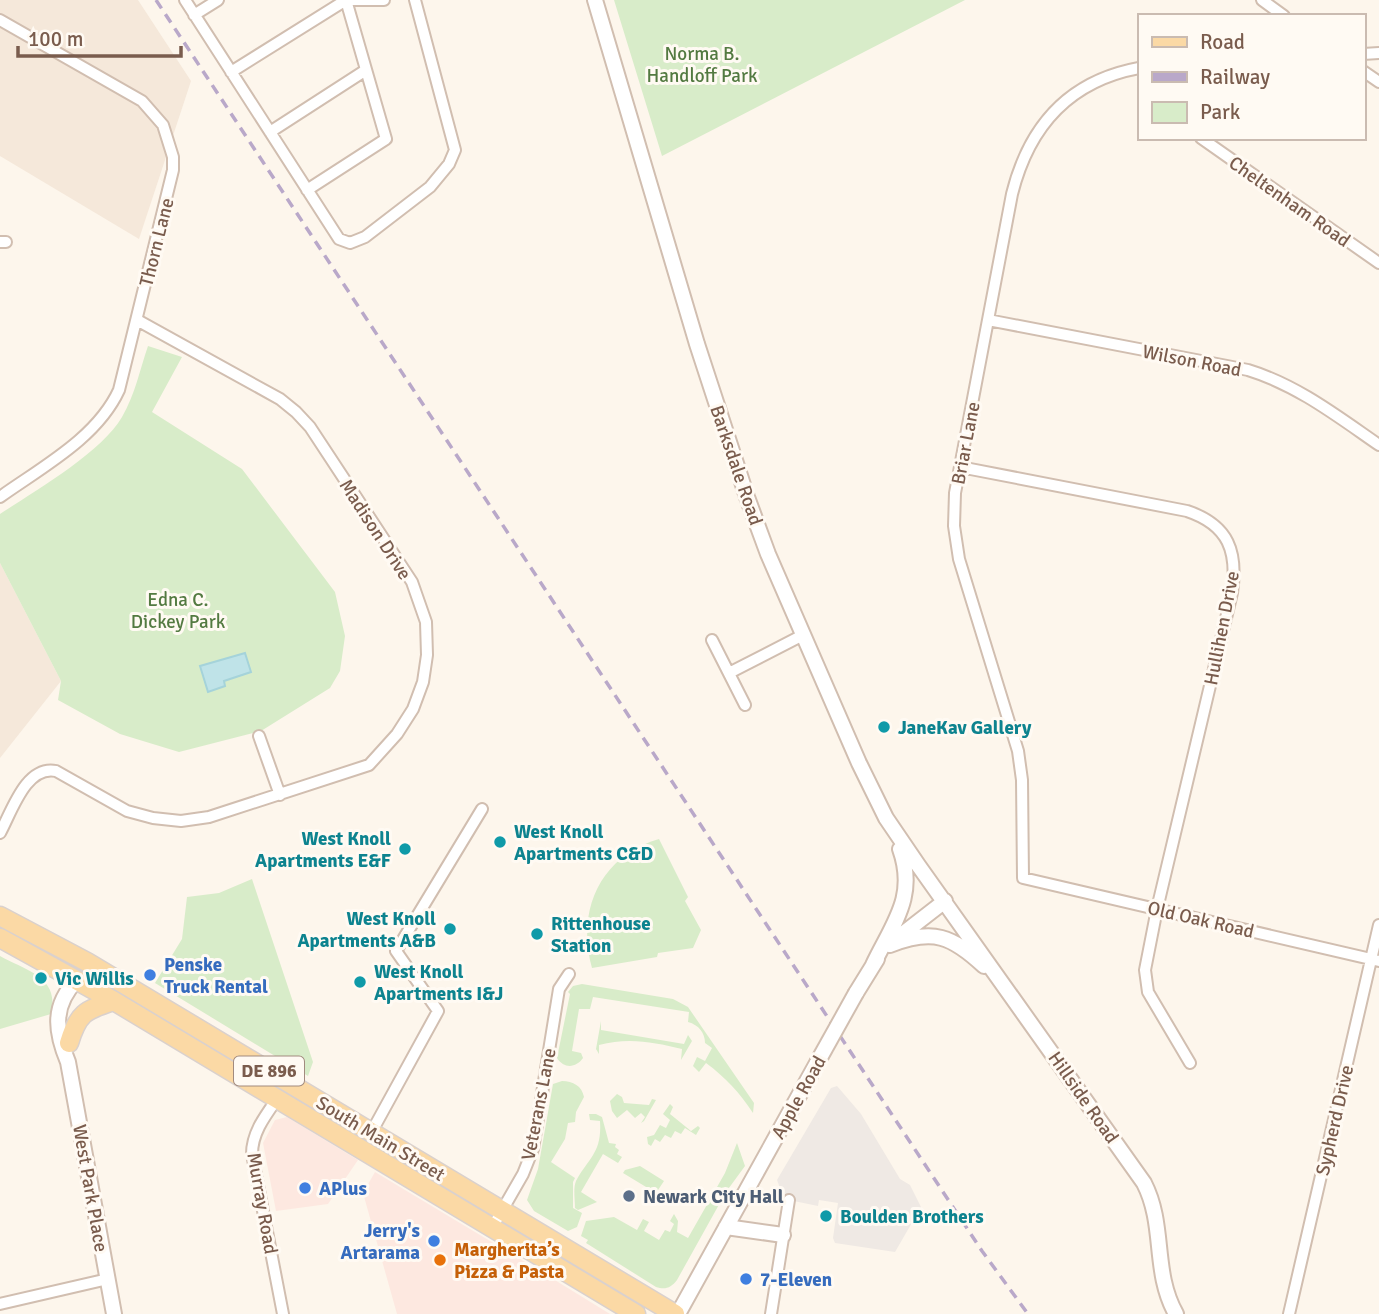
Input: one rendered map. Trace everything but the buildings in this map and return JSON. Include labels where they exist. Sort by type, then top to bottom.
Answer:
[{"type":"main road","name":"DE 896","points":[[0,916],[87,962]]},
{"type":"main road","name":"DE 896","points":[[0,938],[77,980]]},
{"type":"main road","name":"South Main Street","points":[[87,962],[677,1314]]},
{"type":"main road","name":"South Main Street","points":[[77,980],[636,1314]]},
{"type":"main road","points":[[69,1043],[75,1023],[82,1015],[114,1001]]},
{"type":"main road","points":[[343,1138],[371,1133]]},
{"type":"main road","points":[[367,1153],[393,1146]]},
{"type":"street","points":[[185,0],[339,239],[350,243],[365,237],[430,187],[449,164],[455,150],[415,0]]},
{"type":"street","points":[[194,15],[218,0]]},
{"type":"street","points":[[231,72],[346,0],[384,0]]},
{"type":"street","points":[[307,190],[386,139],[346,0]]},
{"type":"street","name":"Barksdale Road","points":[[595,0],[722,426],[747,497],[859,763],[886,818],[945,901]]},
{"type":"street","points":[[1262,0],[1281,14]]},
{"type":"street","name":"Thorn Lane","points":[[0,20],[142,101],[163,125],[173,157],[173,170],[120,390],[112,407],[101,422],[0,497]]},
{"type":"street","name":"Briar Lane","points":[[1023,878],[1022,780],[1018,751],[956,541],[953,511],[1018,169],[1034,136],[1059,106],[1087,86],[1121,71],[1138,68]]},
{"type":"street","points":[[270,132],[366,70]]},
{"type":"street","name":"Cheltenham Road","points":[[1203,140],[1379,263]]},
{"type":"street","name":"Madison Drive","points":[[0,833],[28,781],[36,774],[50,770],[127,811],[153,818],[181,821],[209,817],[369,765],[397,734],[413,709],[423,682],[428,656],[427,638],[412,582],[310,428],[296,412],[268,392],[137,320]]},
{"type":"street","name":"Wilson Road","points":[[988,320],[1258,373],[1307,396],[1379,445]]},
{"type":"street","name":"Hullihen Drive","points":[[960,467],[1187,511],[1208,519],[1226,537],[1234,563],[1231,593],[1145,971],[1148,992],[1190,1063]]},
{"type":"street","points":[[729,673],[803,635]]},
{"type":"street","points":[[712,640],[745,705]]},
{"type":"street","points":[[259,736],[280,795]]},
{"type":"street","points":[[371,1133],[438,1012],[396,951],[482,809]]},
{"type":"street","points":[[873,965],[906,895],[906,864],[886,818]]},
{"type":"street","name":"Old Oak Road","points":[[1023,878],[1375,960]]},
{"type":"street","name":"Apple Road","points":[[677,1314],[873,965],[890,945],[945,901]]},
{"type":"street","name":"Hillside Road","points":[[945,901],[1144,1182],[1157,1217],[1162,1280],[1176,1314]]},
{"type":"street","name":"Sypherd Drive","points":[[1289,1314],[1375,960],[1379,925]]},
{"type":"street","points":[[890,945],[928,934],[942,937],[956,942],[1003,983]]},
{"type":"street","name":"West Park Place","points":[[87,962],[77,980],[64,994],[59,1020],[61,1045],[68,1062],[114,1314]]},
{"type":"street","name":"Veterans Lane","points":[[492,1228],[523,1174],[533,1149],[559,989],[569,974]]},
{"type":"street","name":"West Park Place","points":[[68,1062],[68,1019],[77,980]]},
{"type":"street","name":"Murray Road","points":[[277,1099],[264,1117],[252,1142],[252,1154],[283,1314]]},
{"type":"street","points":[[771,1314],[789,1200]]},
{"type":"street","points":[[726,1227],[783,1236]]},
{"type":"street","points":[[0,1304],[108,1279]]},
{"type":"shaded area","points":[[0,0],[138,0],[191,81],[139,239],[0,156]]},
{"type":"shaded area","points":[[0,563],[61,681],[0,758]]},
{"type":"shaded area","points":[[837,1086],[861,1114],[900,1179],[910,1185],[921,1207],[895,1252],[835,1243],[833,1238],[838,1203],[819,1200],[818,1206],[784,1199],[777,1180],[831,1088]]},
{"type":"shaded area","points":[[287,1117],[358,1160],[328,1204],[276,1211],[263,1143],[275,1120]]},
{"type":"shaded area","points":[[375,1172],[610,1314],[397,1314],[363,1193]]},
{"type":"green space","name":"Norma B. Handloff Park","points":[[614,0],[965,0],[662,156]]},
{"type":"green space","name":"Edna C. Dickey Park","points":[[148,346],[182,357],[152,412],[242,469],[335,592],[345,636],[340,671],[330,688],[261,731],[179,752],[120,734],[58,700],[61,681],[0,563],[0,514],[67,470],[112,430],[130,400]]},
{"type":"green space","points":[[659,839],[688,897],[685,901],[701,930],[693,948],[592,968],[587,926],[597,889],[621,858]]},
{"type":"green space","points":[[252,879],[313,1062],[308,1076],[155,983],[182,939],[187,897],[219,893]]},
{"type":"green space","points":[[0,956],[30,971],[46,983],[51,991],[51,1014],[0,1029]]},
{"type":"green space","points":[[582,984],[673,999],[688,1007],[754,1103],[753,1113],[732,1086],[713,1068],[706,1063],[699,1072],[693,1066],[697,1057],[705,1061],[712,1048],[705,1043],[701,1030],[688,1022],[689,1012],[593,997],[590,1009],[579,1009],[572,1051],[581,1053],[583,1058],[574,1065],[563,1064],[557,1058],[570,994],[568,992],[573,986]]},
{"type":"green space","points":[[601,1021],[601,1030],[684,1044],[688,1035],[692,1041],[681,1060],[682,1049],[641,1041],[599,1045],[599,1054],[596,1049]]},
{"type":"green space","points":[[562,1081],[576,1085],[584,1097],[576,1112],[575,1122],[568,1123],[565,1139],[551,1162],[575,1178],[573,1208],[582,1213],[577,1227],[568,1231],[534,1211],[527,1200],[538,1169],[553,1084]]},
{"type":"green space","points":[[617,1094],[622,1097],[624,1103],[649,1105],[652,1099],[656,1100],[644,1121],[641,1123],[645,1117],[641,1113],[635,1118],[627,1110],[617,1118],[610,1101]]},
{"type":"green space","points":[[670,1104],[673,1107],[670,1114],[691,1131],[698,1126],[700,1128],[696,1135],[685,1128],[681,1134],[675,1131],[671,1138],[665,1135],[660,1142],[655,1139],[651,1146],[647,1137],[654,1135],[660,1125],[666,1128],[670,1120],[663,1114]]},
{"type":"green space","points":[[589,1114],[602,1117],[609,1143],[616,1144],[615,1147],[619,1150],[617,1154],[622,1157],[618,1163],[603,1154],[581,1192],[597,1202],[578,1210],[575,1208],[575,1184],[597,1148],[600,1132],[600,1121],[590,1120]]},
{"type":"green space","points":[[737,1143],[745,1166],[726,1192],[677,1280],[670,1287],[656,1287],[586,1243],[588,1240],[581,1236],[586,1221],[614,1217],[637,1230],[643,1219],[649,1222],[644,1231],[659,1240],[665,1230],[670,1232],[674,1224],[670,1221],[674,1214],[678,1221],[677,1232],[688,1238],[725,1173]]},
{"type":"green space","points":[[640,1166],[664,1181],[656,1193],[623,1173]]},
{"type":"water","points":[[245,653],[251,672],[224,681],[225,686],[208,692],[200,666]]},
{"type":"railway","points":[[156,0],[982,1251],[1028,1314]]},
{"type":"place","name":"JaneKav Gallery","points":[[884,727]]},
{"type":"place","name":"West Knoll Apartments C&D","points":[[500,842]]},
{"type":"place","name":"West Knoll Apartments E&F","points":[[405,849]]},
{"type":"place","name":"West Knoll Apartments A&B","points":[[450,929]]},
{"type":"place","name":"Rittenhouse Station","points":[[537,934]]},
{"type":"place","name":"Penske Truck Rental","points":[[150,975]]},
{"type":"place","name":"Vic Willis","points":[[41,978]]},
{"type":"place","name":"West Knoll Apartments I&J","points":[[360,982]]},
{"type":"place","name":"APlus","points":[[305,1188]]},
{"type":"place","name":"Newark City Hall","points":[[629,1196]]},
{"type":"place","name":"Boulden Brothers","points":[[826,1216]]},
{"type":"place","name":"Jerry's Artarama","points":[[434,1241]]},
{"type":"place","name":"Margherita’s Pizza & Pasta","points":[[440,1260]]},
{"type":"place","name":"7-Eleven","points":[[746,1279]]}]
